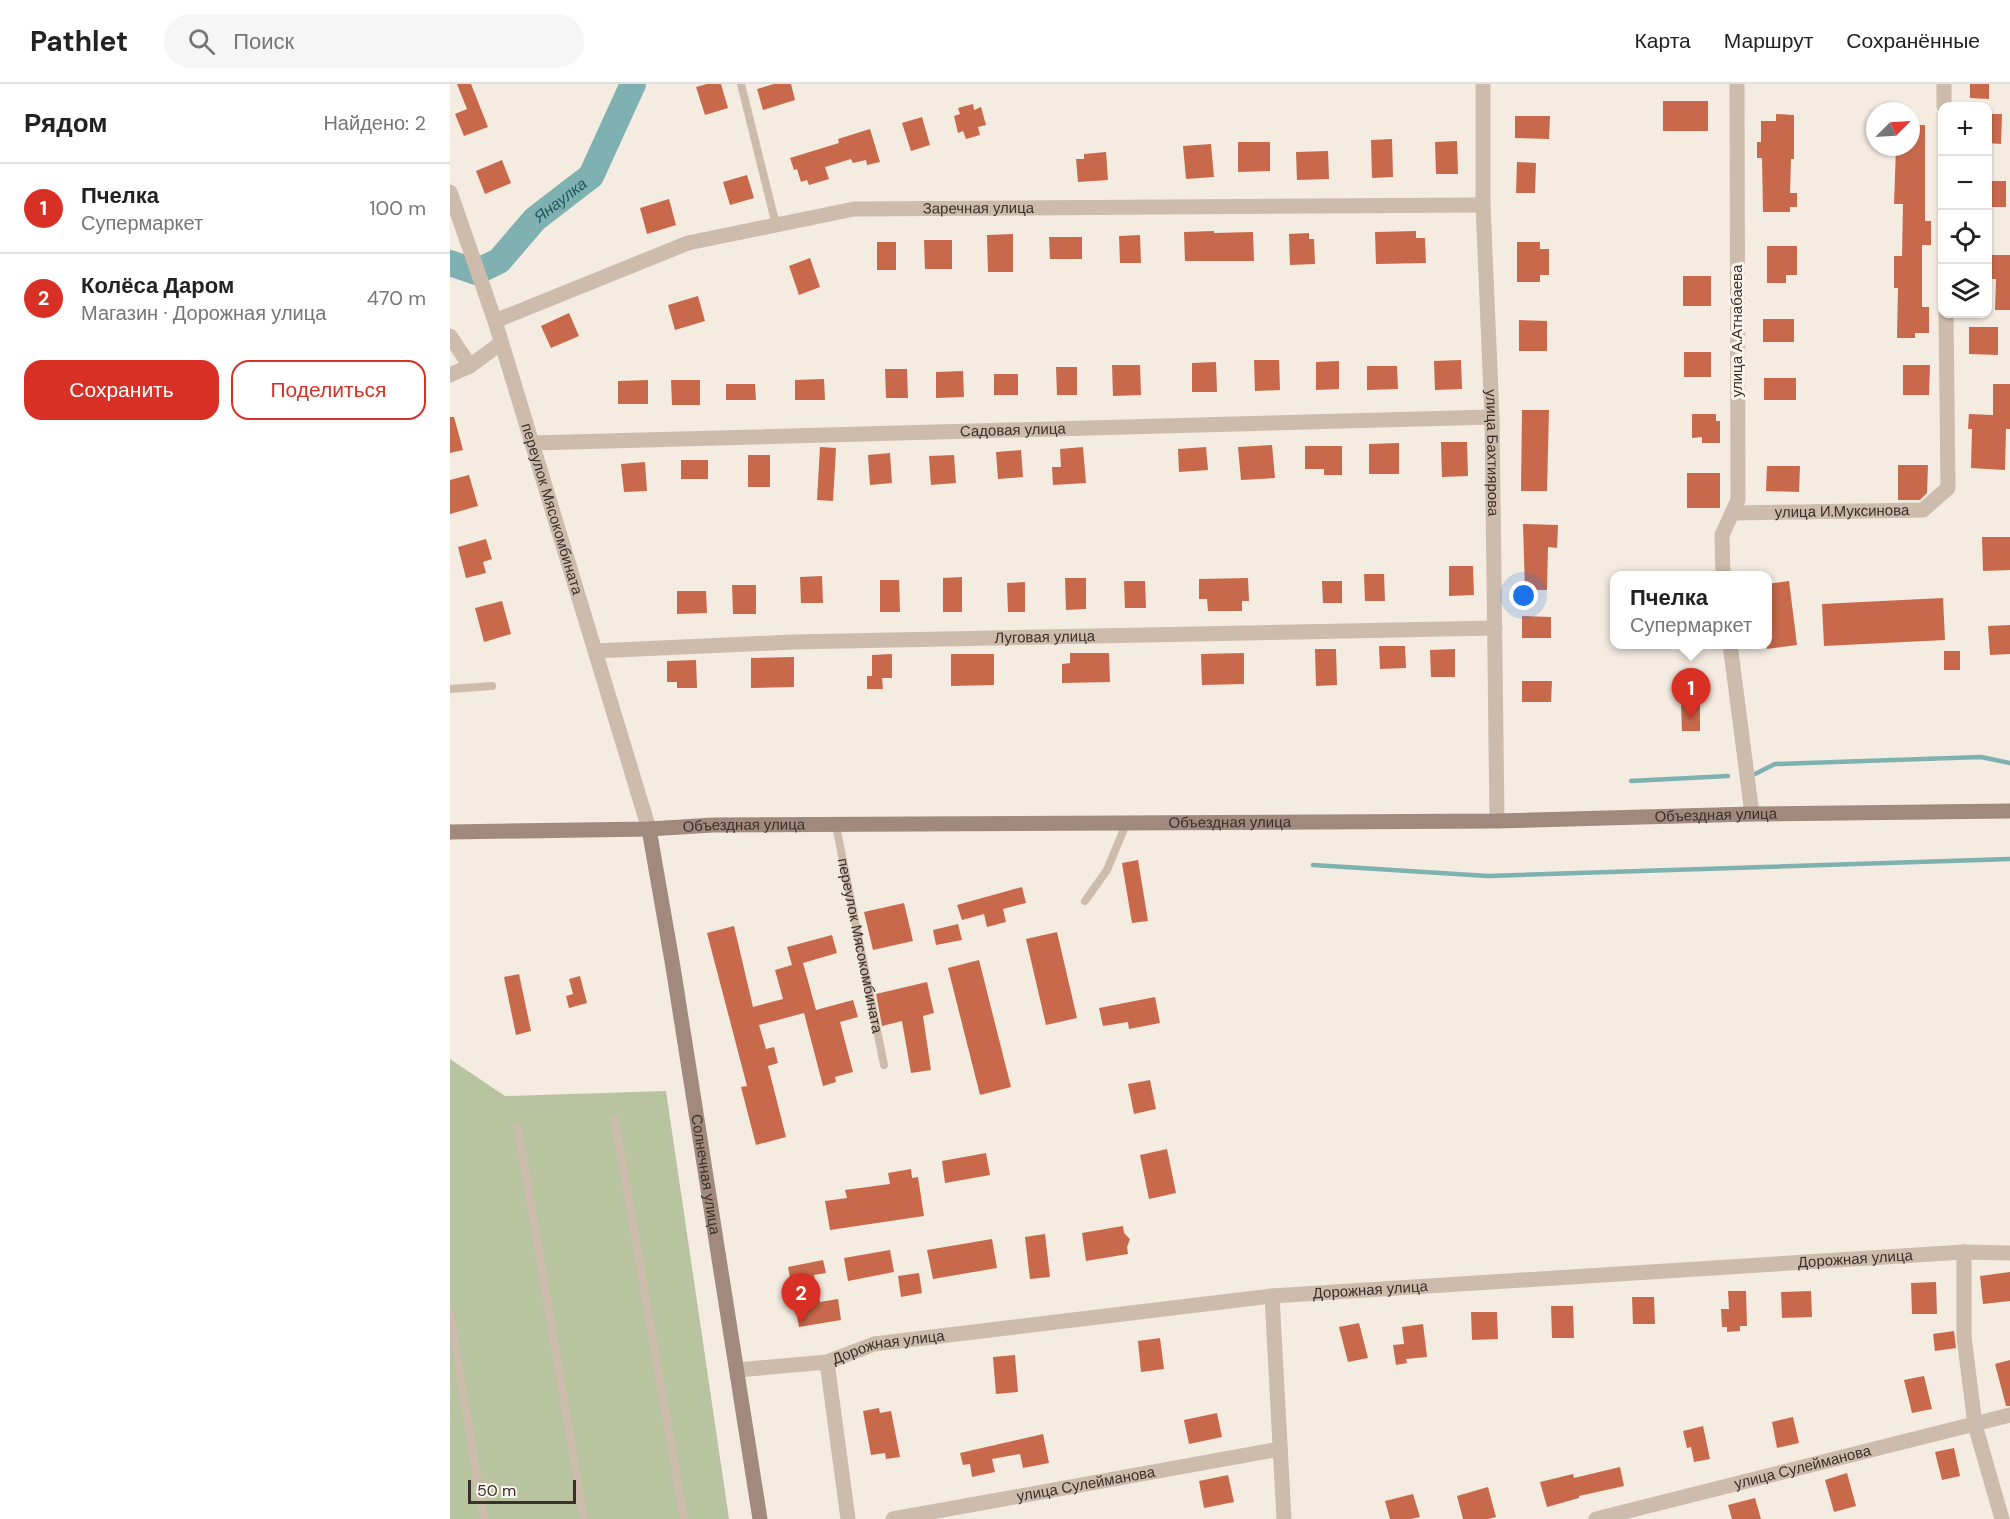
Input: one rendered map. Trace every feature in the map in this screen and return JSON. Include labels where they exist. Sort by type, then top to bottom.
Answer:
[{"type":"main road","name":"Объездная улица","points":[[450,832],[649,829],[713,825],[1497,821],[1752,814],[2010,811]]},
{"type":"main road","name":"Солнечная улица","points":[[649,829],[760,1519]]},
{"type":"street","name":"улица Бахтиярова","points":[[1483,84],[1483,206],[1492,417],[1497,821]]},
{"type":"street","name":"улица А.Атнабаева","points":[[1723,571],[1722,535],[1738,500],[1737,84]]},
{"type":"street","points":[[1944,84],[1944,102]]},
{"type":"street","name":"переулок Мясокомбината","points":[[450,192],[495,321],[649,829]]},
{"type":"street","name":"Заречная улица","points":[[495,321],[688,243],[854,209],[1483,206]]},
{"type":"street","name":"улица И.Муксинова","points":[[1732,513],[1923,510],[1948,488],[1946,318]]},
{"type":"street","points":[[450,336],[471,366]]},
{"type":"street","points":[[450,375],[471,366],[501,342]]},
{"type":"street","name":"Садовая улица","points":[[533,443],[1492,417]]},
{"type":"street","name":"Луговая улица","points":[[595,651],[793,642],[1495,628]]},
{"type":"street","points":[[1731,649],[1752,814]]},
{"type":"street","points":[[1964,1252],[1964,1337],[1975,1425],[2002,1519]]},
{"type":"street","name":"Дорожная улица","points":[[737,1370],[827,1362],[874,1344],[1272,1296],[1964,1252],[2010,1253]]},
{"type":"street","points":[[1272,1296],[1284,1519]]},
{"type":"street","points":[[827,1362],[848,1519]]},
{"type":"street","name":"улица Сулейманова","points":[[1596,1519],[2010,1416]]},
{"type":"street","name":"улица Сулейманова","points":[[893,1519],[1280,1449]]},
{"type":"lane","points":[[741,84],[776,225]]},
{"type":"lane","points":[[450,688],[492,686]]},
{"type":"lane","points":[[1085,901],[1107,870],[1126,824]]},
{"type":"lane","name":"переулок Мясокомбината","points":[[836,826],[884,1065]]},
{"type":"lane","points":[[615,1120],[684,1519]]},
{"type":"lane","points":[[518,1128],[584,1519]]},
{"type":"lane","points":[[450,1314],[484,1519]]},
{"type":"green space","points":[[450,1059],[505,1096],[666,1091],[729,1519],[450,1519]]},
{"type":"building","points":[[457,84],[471,84],[488,127],[464,136],[455,114],[467,109]]},
{"type":"building","points":[[721,84],[728,108],[705,115],[696,87]]},
{"type":"building","points":[[774,84],[791,84],[795,100],[763,110],[757,89]]},
{"type":"building","points":[[1970,84],[1989,84],[1989,99],[1970,98]]},
{"type":"building","points":[[1663,101],[1708,101],[1708,131],[1663,131]]},
{"type":"building","points":[[973,104],[974,110],[981,107],[986,125],[978,127],[980,135],[966,139],[963,131],[958,133],[954,116],[960,114],[958,108]]},
{"type":"building","points":[[1776,114],[1794,115],[1794,159],[1791,159],[1790,193],[1797,193],[1797,207],[1790,207],[1790,212],[1763,212],[1762,158],[1757,158],[1757,142],[1761,142],[1761,121],[1776,121]]},
{"type":"building","points":[[1992,114],[2002,114],[2001,144],[1992,143]]},
{"type":"building","points":[[1515,116],[1550,116],[1549,139],[1515,138]]},
{"type":"building","points":[[922,117],[930,145],[911,151],[902,123]]},
{"type":"building","points":[[1920,125],[1925,125],[1925,221],[1931,221],[1931,245],[1922,245],[1922,307],[1929,307],[1929,333],[1915,333],[1915,338],[1897,338],[1898,288],[1894,288],[1894,256],[1902,256],[1903,204],[1894,204],[1896,156],[1920,156]]},
{"type":"building","points":[[870,129],[880,162],[867,165],[866,160],[853,163],[851,159],[825,167],[829,179],[809,185],[807,180],[801,182],[790,158],[839,143],[838,139]]},
{"type":"building","points":[[1392,139],[1393,177],[1372,178],[1371,140]]},
{"type":"building","points":[[1457,141],[1458,174],[1436,174],[1435,142]]},
{"type":"building","points":[[1238,142],[1270,142],[1270,171],[1238,172]]},
{"type":"building","points":[[1211,144],[1214,177],[1186,179],[1183,146]]},
{"type":"building","points":[[1328,151],[1329,179],[1297,180],[1296,152]]},
{"type":"building","points":[[1106,152],[1108,180],[1078,182],[1076,159],[1084,159],[1084,154]]},
{"type":"building","points":[[502,160],[511,183],[485,194],[476,171]]},
{"type":"building","points":[[1517,162],[1536,163],[1535,193],[1516,193]]},
{"type":"building","points":[[747,175],[754,198],[730,205],[723,182]]},
{"type":"building","points":[[1992,181],[2006,181],[2006,207],[1992,207]]},
{"type":"building","points":[[669,199],[676,225],[647,234],[640,208]]},
{"type":"building","points":[[1214,231],[1214,233],[1253,232],[1254,261],[1185,261],[1184,232]]},
{"type":"building","points":[[1416,231],[1416,238],[1425,238],[1426,263],[1376,264],[1375,232]]},
{"type":"building","points":[[1309,233],[1309,239],[1314,239],[1315,264],[1290,265],[1289,234]]},
{"type":"building","points":[[1013,234],[1013,272],[988,272],[987,235]]},
{"type":"building","points":[[1140,235],[1141,263],[1120,263],[1119,236]]},
{"type":"building","points":[[1049,237],[1082,237],[1082,259],[1050,259]]},
{"type":"building","points":[[924,240],[952,240],[952,269],[925,269]]},
{"type":"building","points":[[877,242],[896,242],[896,270],[877,270]]},
{"type":"building","points":[[1517,242],[1540,242],[1540,249],[1549,249],[1549,275],[1540,275],[1540,282],[1517,282]]},
{"type":"building","points":[[1767,246],[1797,246],[1797,275],[1786,275],[1786,283],[1767,283]]},
{"type":"building","points":[[1992,255],[2010,255],[2010,310],[1995,310],[1996,279],[1992,279]]},
{"type":"building","points":[[810,258],[820,287],[799,295],[789,266]]},
{"type":"building","points":[[1683,276],[1711,276],[1711,306],[1683,306]]},
{"type":"building","points":[[698,296],[705,321],[675,330],[668,305]]},
{"type":"building","points":[[569,313],[579,336],[551,348],[541,326]]},
{"type":"building","points":[[1763,319],[1794,319],[1794,342],[1763,342]]},
{"type":"building","points":[[1519,320],[1547,321],[1547,351],[1519,351]]},
{"type":"building","points":[[1969,327],[1998,327],[1998,355],[1969,354]]},
{"type":"building","points":[[1684,352],[1711,352],[1711,377],[1684,377]]},
{"type":"building","points":[[1254,360],[1279,360],[1280,390],[1255,391]]},
{"type":"building","points":[[1461,360],[1462,389],[1435,390],[1434,361]]},
{"type":"building","points":[[1339,361],[1339,389],[1316,390],[1316,362]]},
{"type":"building","points":[[1216,362],[1217,392],[1192,392],[1192,363]]},
{"type":"building","points":[[1112,365],[1140,365],[1141,395],[1113,396]]},
{"type":"building","points":[[1903,365],[1930,365],[1929,395],[1903,395]]},
{"type":"building","points":[[1367,366],[1397,366],[1398,389],[1367,390]]},
{"type":"building","points":[[1056,367],[1077,367],[1077,395],[1057,395]]},
{"type":"building","points":[[885,369],[907,369],[908,398],[886,398]]},
{"type":"building","points":[[963,371],[964,397],[936,398],[936,372]]},
{"type":"building","points":[[994,374],[1018,374],[1018,395],[994,395]]},
{"type":"building","points":[[1764,378],[1796,378],[1796,400],[1764,400]]},
{"type":"building","points":[[824,379],[825,400],[795,400],[795,380]]},
{"type":"building","points":[[648,380],[648,404],[618,404],[618,381]]},
{"type":"building","points":[[671,380],[700,380],[700,405],[672,405]]},
{"type":"building","points":[[726,384],[755,384],[756,400],[726,400]]},
{"type":"building","points":[[1993,384],[2010,384],[2010,429],[2006,429],[2005,470],[1971,468],[1972,429],[1968,429],[1969,414],[1993,415]]},
{"type":"building","points":[[1522,410],[1549,410],[1547,491],[1521,491]]},
{"type":"building","points":[[1692,414],[1716,414],[1716,421],[1720,421],[1720,443],[1702,443],[1702,437],[1692,438]]},
{"type":"building","points":[[450,417],[454,417],[463,450],[450,453]]},
{"type":"building","points":[[1441,442],[1467,442],[1468,476],[1442,477]]},
{"type":"building","points":[[1399,443],[1399,474],[1369,474],[1369,444]]},
{"type":"building","points":[[1272,445],[1275,478],[1241,480],[1238,447]]},
{"type":"building","points":[[1305,446],[1342,446],[1342,475],[1324,475],[1324,469],[1305,469]]},
{"type":"building","points":[[820,447],[836,448],[833,501],[817,500]]},
{"type":"building","points":[[1083,447],[1086,483],[1053,485],[1052,467],[1061,467],[1060,449]]},
{"type":"building","points":[[1206,447],[1208,470],[1179,472],[1178,449]]},
{"type":"building","points":[[1021,450],[1023,477],[998,479],[996,452]]},
{"type":"building","points":[[890,453],[892,483],[870,485],[868,455]]},
{"type":"building","points":[[748,455],[770,455],[770,487],[748,487]]},
{"type":"building","points":[[954,455],[956,483],[931,485],[929,456]]},
{"type":"building","points":[[681,460],[708,460],[708,479],[681,479]]},
{"type":"building","points":[[645,462],[647,491],[624,492],[621,464]]},
{"type":"building","points":[[1898,465],[1928,465],[1927,493],[1920,500],[1898,500]]},
{"type":"building","points":[[1767,466],[1800,466],[1799,492],[1766,491]]},
{"type":"building","points":[[1687,473],[1720,473],[1720,508],[1687,508]]},
{"type":"building","points":[[469,475],[478,506],[450,514],[450,480]]},
{"type":"building","points":[[1523,524],[1558,525],[1557,548],[1548,547],[1547,590],[1525,590]]},
{"type":"building","points":[[1982,537],[2010,537],[2010,570],[1983,571]]},
{"type":"building","points":[[486,539],[492,559],[483,562],[486,573],[466,578],[458,547]]},
{"type":"building","points":[[1449,566],[1473,566],[1474,595],[1449,596]]},
{"type":"building","points":[[1364,574],[1384,574],[1385,601],[1365,601]]},
{"type":"building","points":[[822,576],[823,603],[801,603],[800,577]]},
{"type":"building","points":[[962,577],[962,612],[943,612],[943,578]]},
{"type":"building","points":[[1065,578],[1086,578],[1086,609],[1066,610]]},
{"type":"building","points":[[1248,578],[1249,601],[1242,601],[1242,611],[1208,611],[1207,599],[1199,599],[1199,579]]},
{"type":"building","points":[[880,580],[899,580],[900,612],[880,612]]},
{"type":"building","points":[[1124,581],[1145,581],[1146,608],[1125,608]]},
{"type":"building","points":[[1322,581],[1342,581],[1342,603],[1323,603]]},
{"type":"building","points":[[1789,581],[1797,645],[1772,648],[1772,583]]},
{"type":"building","points":[[1025,582],[1025,612],[1008,612],[1007,583]]},
{"type":"building","points":[[732,585],[756,585],[756,614],[733,614]]},
{"type":"building","points":[[677,591],[706,591],[707,613],[677,614]]},
{"type":"building","points":[[1943,598],[1945,640],[1824,646],[1822,604]]},
{"type":"building","points":[[502,601],[511,634],[484,642],[475,608]]},
{"type":"building","points":[[1522,616],[1551,617],[1551,638],[1522,638]]},
{"type":"building","points":[[2010,625],[2010,654],[1990,655],[1988,626]]},
{"type":"building","points":[[1379,646],[1405,646],[1406,668],[1380,669]]},
{"type":"building","points":[[1315,649],[1336,649],[1337,685],[1316,686]]},
{"type":"building","points":[[1455,649],[1455,677],[1431,677],[1430,650]]},
{"type":"building","points":[[1944,651],[1960,651],[1960,670],[1944,670]]},
{"type":"building","points":[[1070,653],[1109,653],[1110,682],[1062,683],[1062,664],[1070,663]]},
{"type":"building","points":[[1244,653],[1244,684],[1202,685],[1201,654]]},
{"type":"building","points":[[892,654],[892,678],[882,678],[883,689],[867,689],[867,676],[872,676],[872,655]]},
{"type":"building","points":[[951,654],[994,654],[994,685],[951,686]]},
{"type":"building","points":[[794,657],[794,687],[751,688],[751,658]]},
{"type":"building","points":[[696,660],[697,688],[677,688],[677,682],[667,682],[667,661]]},
{"type":"building","points":[[1522,681],[1552,681],[1551,702],[1522,702]]},
{"type":"building","points":[[1681,705],[1700,705],[1700,731],[1682,731]]},
{"type":"building","points":[[1138,860],[1148,921],[1132,923],[1122,863]]},
{"type":"building","points":[[1022,887],[1026,903],[1003,909],[1006,922],[987,927],[984,914],[962,920],[957,905]]},
{"type":"building","points":[[904,903],[913,941],[873,950],[864,912]]},
{"type":"building","points":[[958,924],[962,940],[936,945],[933,930]]},
{"type":"building","points":[[734,926],[753,1007],[783,999],[775,970],[792,965],[787,947],[832,935],[837,953],[803,963],[816,1010],[853,1000],[858,1017],[840,1022],[853,1072],[835,1077],[836,1082],[823,1086],[804,1013],[759,1025],[766,1049],[774,1047],[778,1063],[768,1066],[786,1137],[756,1145],[741,1087],[747,1086],[707,933]]},
{"type":"building","points":[[1057,932],[1077,1018],[1046,1025],[1026,939]]},
{"type":"building","points":[[979,960],[1011,1087],[980,1095],[948,968]]},
{"type":"building","points":[[519,974],[531,1031],[516,1035],[504,977]]},
{"type":"building","points":[[580,976],[587,1003],[569,1008],[566,996],[573,994],[569,979]]},
{"type":"building","points":[[927,982],[934,1013],[923,1016],[931,1070],[911,1073],[902,1021],[882,1026],[876,994]]},
{"type":"building","points":[[1155,997],[1160,1023],[1129,1029],[1128,1022],[1103,1026],[1099,1008]]},
{"type":"building","points":[[1150,1080],[1156,1109],[1134,1114],[1128,1084]]},
{"type":"building","points":[[1167,1149],[1176,1193],[1149,1199],[1140,1155]]},
{"type":"building","points":[[986,1153],[990,1175],[945,1183],[942,1161]]},
{"type":"building","points":[[911,1169],[912,1178],[918,1177],[924,1216],[830,1230],[825,1201],[847,1198],[845,1190],[890,1184],[888,1173]]},
{"type":"building","points":[[1123,1226],[1124,1233],[1130,1239],[1127,1247],[1128,1254],[1086,1261],[1082,1233]]},
{"type":"building","points":[[1045,1234],[1050,1277],[1030,1279],[1025,1237]]},
{"type":"building","points":[[992,1239],[997,1268],[933,1279],[927,1250]]},
{"type":"building","points":[[890,1250],[894,1272],[848,1281],[844,1258]]},
{"type":"building","points":[[823,1260],[826,1273],[814,1275],[820,1302],[838,1299],[841,1320],[799,1327],[788,1267]]},
{"type":"building","points":[[2010,1272],[2010,1301],[1983,1304],[1980,1276]]},
{"type":"building","points":[[919,1273],[922,1293],[901,1297],[898,1276]]},
{"type":"building","points":[[1936,1282],[1937,1314],[1912,1314],[1911,1283]]},
{"type":"building","points":[[1728,1291],[1746,1291],[1747,1326],[1740,1326],[1740,1331],[1727,1332],[1727,1327],[1722,1327],[1721,1309],[1729,1309]]},
{"type":"building","points":[[1811,1291],[1812,1317],[1782,1318],[1781,1292]]},
{"type":"building","points":[[1632,1297],[1654,1297],[1655,1324],[1633,1324]]},
{"type":"building","points":[[1551,1306],[1573,1306],[1574,1338],[1552,1338]]},
{"type":"building","points":[[1471,1312],[1497,1312],[1498,1339],[1472,1340]]},
{"type":"building","points":[[1359,1323],[1368,1358],[1348,1362],[1339,1327]]},
{"type":"building","points":[[1423,1324],[1427,1357],[1406,1359],[1407,1363],[1396,1365],[1393,1345],[1404,1344],[1402,1327]]},
{"type":"building","points":[[1954,1331],[1956,1348],[1935,1351],[1933,1334]]},
{"type":"building","points":[[1160,1338],[1164,1369],[1141,1372],[1138,1341]]},
{"type":"building","points":[[1015,1355],[1018,1392],[996,1394],[993,1357]]},
{"type":"building","points":[[2010,1360],[2010,1406],[2006,1406],[1995,1364]]},
{"type":"building","points":[[1924,1376],[1932,1409],[1912,1413],[1904,1380]]},
{"type":"building","points":[[879,1408],[880,1413],[891,1411],[900,1457],[886,1459],[885,1453],[871,1455],[863,1411]]},
{"type":"building","points":[[1217,1413],[1222,1437],[1189,1444],[1184,1420]]},
{"type":"building","points":[[1793,1417],[1799,1443],[1777,1448],[1772,1422]]},
{"type":"building","points":[[1703,1426],[1710,1459],[1694,1462],[1691,1447],[1687,1448],[1683,1431]]},
{"type":"building","points":[[1043,1434],[1049,1463],[1023,1468],[1020,1454],[992,1459],[995,1472],[972,1477],[970,1464],[963,1465],[960,1453]]},
{"type":"building","points":[[1954,1448],[1960,1476],[1942,1480],[1935,1452]]},
{"type":"building","points":[[1620,1467],[1624,1486],[1579,1496],[1579,1498],[1547,1507],[1540,1482],[1573,1474],[1574,1478]]},
{"type":"building","points":[[1847,1473],[1856,1506],[1834,1512],[1825,1480]]},
{"type":"building","points":[[1228,1475],[1234,1502],[1204,1508],[1199,1481]]},
{"type":"building","points":[[1488,1487],[1496,1517],[1463,1519],[1457,1496]]},
{"type":"building","points":[[1413,1494],[1420,1517],[1390,1519],[1385,1501]]},
{"type":"building","points":[[1755,1498],[1761,1519],[1732,1519],[1728,1505]]},
{"type":"waterway","name":"Янаулка","points":[[450,263],[476,272],[499,261],[535,219],[591,176],[633,84]]},
{"type":"waterway","points":[[1755,774],[1775,764],[1981,757],[2010,763]]},
{"type":"waterway","points":[[1631,781],[1728,776]]},
{"type":"waterway","points":[[1313,865],[1488,876],[2010,859]]},
{"type":"place","name":"Пчелка","points":[[1691,718]]},
{"type":"place","name":"Колёса Даром","points":[[801,1323]]}]
